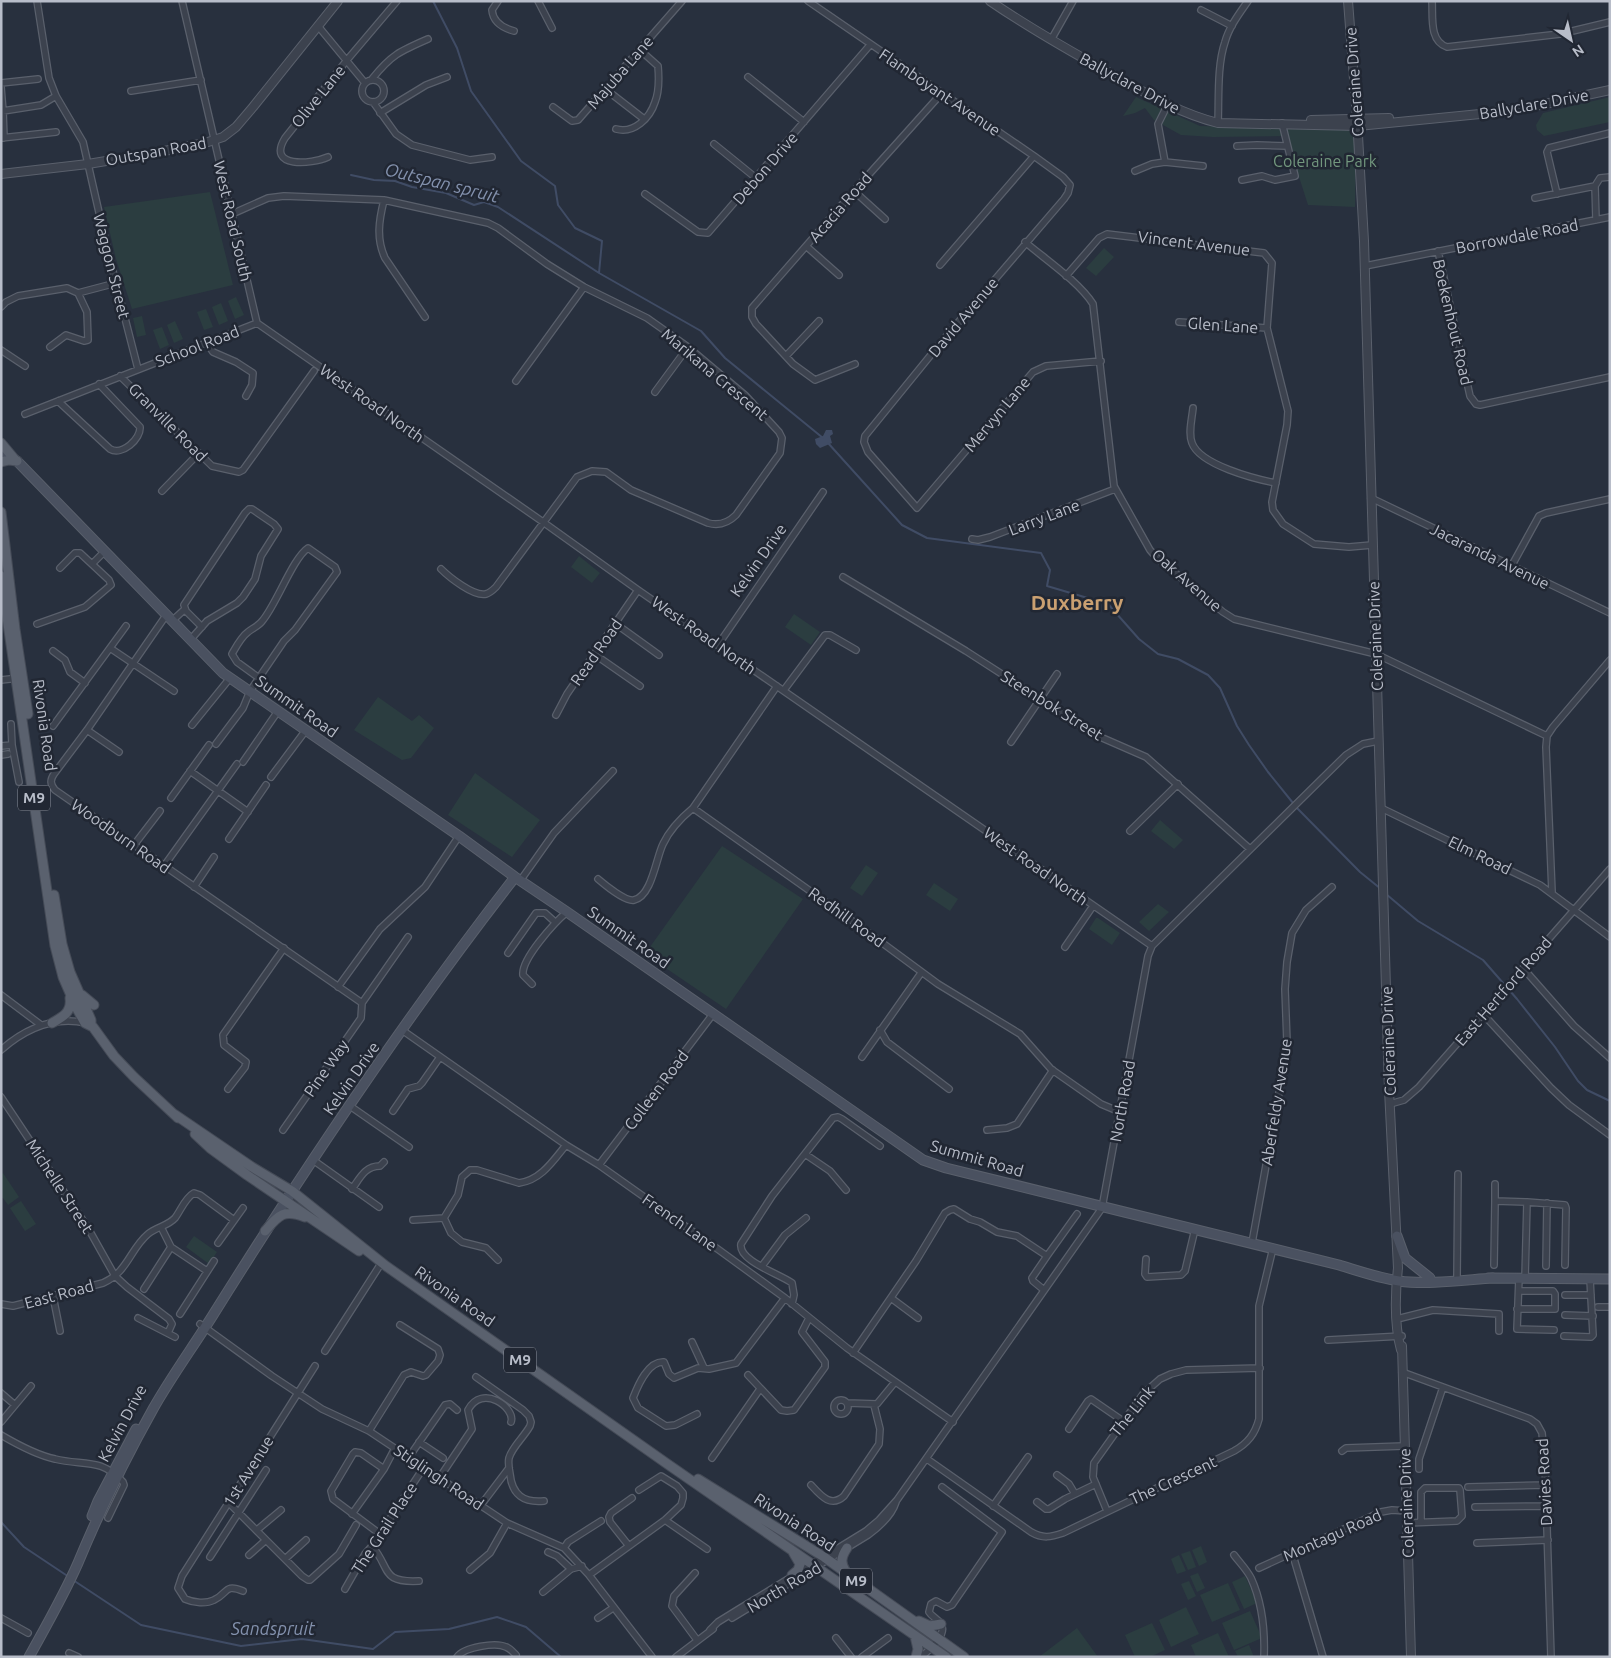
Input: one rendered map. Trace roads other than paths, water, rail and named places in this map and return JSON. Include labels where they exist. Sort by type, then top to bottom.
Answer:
[{"type":"main road","points":[[1,444],[17,461]]},
{"type":"main road","name":"Summit Road","points":[[1,452],[17,461],[230,678],[923,1160],[946,1168],[1102,1208],[1339,1264],[1362,1273],[1399,1277]]},
{"type":"main road","points":[[1,462],[17,461]]},
{"type":"main road","name":"Rivonia Road","points":[[1,512],[20,678]]},
{"type":"main road","points":[[1,575],[7,564]]},
{"type":"main road","name":"Rivonia Road","points":[[1,575],[20,678],[62,944],[74,992],[85,1019],[114,1056],[141,1084],[210,1148],[383,1264],[946,1657]]},
{"type":"main road","name":"Kelvin Drive","points":[[28,1657],[78,1563],[115,1475],[202,1325],[220,1302],[265,1230],[402,1030],[517,879]]},
{"type":"main road","points":[[52,1023],[68,1012],[74,992],[94,1004]]},
{"type":"main road","name":"Rivonia Road","points":[[174,1114],[252,1167],[292,1191],[383,1264]]},
{"type":"main road","points":[[265,1230],[277,1217],[285,1213],[298,1214],[317,1221]]},
{"type":"main road","points":[[1397,1236],[1405,1258],[1430,1278]]},
{"type":"main road","points":[[1399,1277],[1433,1282],[1493,1278]]},
{"type":"main road","points":[[1399,1277],[1610,1280]]},
{"type":"main road","name":"Rivonia Road","points":[[654,1454],[667,1460],[826,1559],[964,1657]]},
{"type":"main road","points":[[847,1548],[842,1558],[843,1567],[848,1574]]},
{"type":"main road","points":[[791,1549],[800,1564],[798,1570],[792,1575]]},
{"type":"main road","points":[[889,1605],[898,1606],[926,1625],[941,1624]]},
{"type":"main road","points":[[914,1636],[918,1649],[916,1657]]},
{"type":"street","name":"Waggon Street","points":[[37,1],[50,78],[56,96],[83,142],[138,369]]},
{"type":"street","name":"West Road South","points":[[182,1],[202,80],[256,323]]},
{"type":"street","name":"Outspan Road","points":[[1,174],[88,164],[195,146],[215,140],[236,127],[338,1]]},
{"type":"street","name":"Olive Lane","points":[[328,157],[312,162],[292,161],[283,157],[279,150],[284,138],[397,1]]},
{"type":"street","points":[[498,1],[492,10],[493,16],[500,25],[514,32]]},
{"type":"street","points":[[538,1],[552,28]]},
{"type":"street","name":"Majuba Lane","points":[[553,107],[572,121],[578,120],[682,1]]},
{"type":"street","name":"Flamboyant Avenue","points":[[808,1],[1034,156],[1063,177],[1070,185]]},
{"type":"street","name":"Ballyclare Drive","points":[[990,1],[1051,40],[1167,106],[1196,118],[1218,123],[1358,122],[1429,118],[1497,112],[1558,102],[1610,90]]},
{"type":"street","points":[[1051,40],[1073,1]]},
{"type":"street","points":[[1218,123],[1221,57],[1225,41],[1232,26],[1248,1]]},
{"type":"street","name":"Coleraine Drive","points":[[1348,1],[1358,122],[1365,266],[1370,498],[1392,1178],[1399,1277],[1411,1657]]},
{"type":"street","points":[[1432,1],[1435,36],[1437,41],[1443,46],[1455,47],[1560,34],[1610,22]]},
{"type":"street","points":[[1201,10],[1232,26]]},
{"type":"street","points":[[318,26],[365,82]]},
{"type":"street","points":[[428,39],[397,53],[386,62],[372,79],[365,82],[362,89],[363,96],[368,101],[373,102],[396,134],[412,145],[470,160],[492,157]]},
{"type":"street","name":"Debon Drive","points":[[645,194],[698,232],[705,234],[710,231],[870,45]]},
{"type":"street","points":[[616,129],[624,131],[633,129],[644,119],[656,100],[659,70],[656,64],[640,50]]},
{"type":"street","points":[[380,113],[426,84],[448,77]]},
{"type":"street","points":[[748,77],[804,122]]},
{"type":"street","points":[[38,79],[1,85],[3,111],[2,138],[56,132]]},
{"type":"street","points":[[372,79],[380,81],[384,92],[381,98],[373,102]]},
{"type":"street","points":[[131,91],[202,80]]},
{"type":"street","points":[[613,94],[644,119]]},
{"type":"street","name":"Acacia Road","points":[[786,356],[756,324],[752,317],[752,308],[941,94]]},
{"type":"street","points":[[3,111],[41,105],[56,96]]},
{"type":"street","points":[[1165,162],[1158,124],[1167,106]]},
{"type":"street","points":[[1242,180],[1262,176],[1275,180],[1294,178],[1282,123]]},
{"type":"street","points":[[1557,194],[1547,152],[1549,148],[1610,133]]},
{"type":"street","points":[[714,144],[756,178]]},
{"type":"street","points":[[1237,146],[1287,146]]},
{"type":"street","points":[[940,265],[1034,156]]},
{"type":"street","points":[[1135,171],[1152,164],[1165,162],[1203,166]]},
{"type":"street","points":[[1596,220],[1595,186],[1600,178],[1610,177]]},
{"type":"street","name":"David Avenue","points":[[917,508],[868,452],[864,442],[865,436],[1025,242],[1064,199],[1070,185]]},
{"type":"street","points":[[1535,198],[1595,186]]},
{"type":"street","points":[[854,191],[885,219]]},
{"type":"street","name":"Marikana Crescent","points":[[232,214],[268,198],[284,196],[384,200],[488,223],[584,287],[647,318],[688,347],[745,395],[780,432],[782,438],[780,453],[736,515],[722,524],[714,525],[708,523],[631,490],[606,472],[592,471],[577,477],[496,587],[489,593],[484,595],[478,593],[452,579],[441,569]]},
{"type":"street","points":[[384,200],[380,217],[379,236],[381,247],[385,258],[425,317]]},
{"type":"street","name":"Borrowdale Road","points":[[1365,266],[1610,218]]},
{"type":"street","name":"Vincent Avenue","points":[[1066,276],[1099,238],[1108,234],[1260,251],[1269,257],[1272,263],[1267,328],[1288,411],[1272,502],[1273,510],[1283,524],[1314,544],[1349,547],[1372,545]]},
{"type":"street","name":"Oak Avenue","points":[[1025,242],[1066,276],[1093,304],[1115,489],[1154,556],[1234,619],[1376,654],[1547,736]]},
{"type":"street","points":[[806,246],[839,275]]},
{"type":"street","name":"Boekenhout Road","points":[[1438,251],[1470,396],[1476,404],[1480,405],[1610,378]]},
{"type":"street","points":[[78,293],[116,283]]},
{"type":"street","points":[[516,381],[584,287]]},
{"type":"street","points":[[1,307],[18,296],[67,288],[78,293],[87,312],[88,340],[84,341],[66,336],[50,347]]},
{"type":"street","points":[[819,321],[786,356],[793,364],[815,380],[855,364]]},
{"type":"street","name":"Glen Lane","points":[[1179,322],[1267,328]]},
{"type":"street","name":"School Road","points":[[25,414],[256,323]]},
{"type":"street","name":"West Road North","points":[[256,323],[1152,946]]},
{"type":"street","points":[[207,343],[218,355],[236,362],[253,373],[252,385],[246,396]]},
{"type":"street","points":[[655,392],[688,347]]},
{"type":"street","points":[[1,350],[25,366]]},
{"type":"street","name":"Mervyn Lane","points":[[917,508],[1033,372],[1046,366],[1101,361]]},
{"type":"street","name":"Granville Road","points":[[120,376],[214,467],[240,472],[314,371]]},
{"type":"street","points":[[58,401],[110,449],[115,452],[119,451],[136,438],[140,432],[140,426],[99,384]]},
{"type":"street","points":[[1193,408],[1190,438],[1193,446],[1203,457],[1237,472],[1276,483]]},
{"type":"street","points":[[162,491],[199,453]]},
{"type":"street","name":"Larry Lane","points":[[972,539],[978,540],[990,537],[1115,489]]},
{"type":"street","name":"Kelvin Drive","points":[[718,645],[823,492]]},
{"type":"street","name":"Jacaranda Avenue","points":[[1370,498],[1610,613]]},
{"type":"street","points":[[1511,567],[1539,516],[1610,499]]},
{"type":"street","points":[[191,639],[202,627],[207,621],[237,603],[256,579],[259,558],[278,531],[276,525],[254,510],[248,510],[186,602],[185,609],[202,627]]},
{"type":"street","points":[[216,744],[243,708],[250,691],[259,678],[284,641],[295,630],[337,572],[335,567],[308,548],[298,558],[278,598],[264,620],[259,626],[245,634],[233,652],[232,656],[237,662],[259,678]]},
{"type":"street","points":[[92,564],[105,551]]},
{"type":"street","points":[[37,624],[85,607],[110,586],[111,582],[77,552],[60,568]]},
{"type":"street","name":"Steenbok Street","points":[[842,577],[949,640],[1098,736],[1146,757],[1250,848]]},
{"type":"street","name":"Read Road","points":[[556,715],[567,694],[638,590]]},
{"type":"street","name":"Woodburn Road","points":[[185,609],[170,617],[133,664],[54,774],[51,785],[55,790],[362,1003]]},
{"type":"street","points":[[616,624],[659,655]]},
{"type":"street","points":[[53,726],[126,626]]},
{"type":"street","points":[[784,690],[825,635],[830,635],[856,650]]},
{"type":"street","points":[[110,648],[174,691]]},
{"type":"street","points":[[53,651],[65,660],[70,672],[84,683]]},
{"type":"street","points":[[594,654],[640,686]]},
{"type":"street","points":[[1552,892],[1547,736],[1610,660]]},
{"type":"street","points":[[1011,742],[1057,674]]},
{"type":"street","points":[[1,680],[20,678]]},
{"type":"street","points":[[192,725],[230,678]]},
{"type":"street","points":[[598,880],[627,899],[633,900],[638,898],[652,880],[664,842],[675,825],[693,808],[777,686]]},
{"type":"street","points":[[164,866],[278,711]]},
{"type":"street","points":[[11,724],[12,745],[19,782]]},
{"type":"street","points":[[87,730],[118,752]]},
{"type":"street","points":[[271,777],[306,730]]},
{"type":"street","name":"North Road","points":[[710,1630],[826,1559],[866,1531],[897,1500],[1102,1208],[1148,956],[1152,946],[1250,848],[1351,752],[1363,744],[1378,741]]},
{"type":"street","points":[[1,746],[12,745]]},
{"type":"street","points":[[171,798],[209,745]]},
{"type":"street","points":[[517,879],[554,833],[612,771]]},
{"type":"street","points":[[190,772],[248,812]]},
{"type":"street","points":[[1130,831],[1178,784]]},
{"type":"street","points":[[229,839],[266,785]]},
{"type":"street","name":"Redhill Road","points":[[693,808],[858,925],[921,973],[960,999],[984,1011],[1020,1034],[1053,1070],[1101,1104],[1120,1112]]},
{"type":"street","name":"Elm Road","points":[[1381,808],[1530,879],[1552,892],[1574,911],[1610,937]]},
{"type":"street","points":[[134,845],[160,811]]},
{"type":"street","points":[[338,987],[380,929],[425,887],[458,836]]},
{"type":"street","points":[[194,887],[214,857]]},
{"type":"street","name":"East Hertford Road","points":[[1390,1104],[1404,1100],[1414,1093],[1610,869]]},
{"type":"street","name":"Aberfeldy Avenue","points":[[1252,1243],[1286,1054],[1285,989],[1290,939],[1293,928],[1306,910],[1332,887]]},
{"type":"street","points":[[1065,947],[1094,906]]},
{"type":"street","points":[[508,952],[536,912],[545,913],[555,922]]},
{"type":"street","points":[[532,984],[523,975],[524,966],[549,928],[567,912]]},
{"type":"street","name":"Pine Way","points":[[283,1130],[361,1018],[362,1003],[408,937]]},
{"type":"street","points":[[228,1089],[245,1067],[246,1062],[224,1045],[223,1035],[284,948]]},
{"type":"street","points":[[1523,968],[1574,1026],[1610,1058]]},
{"type":"street","points":[[862,1056],[921,973]]},
{"type":"street","points":[[1,995],[41,1025]]},
{"type":"street","name":"Colleen Road","points":[[599,1165],[713,1014]]},
{"type":"street","points":[[1483,1014],[1569,1105],[1610,1135]]},
{"type":"street","points":[[1,1050],[20,1035],[41,1025],[85,1019]]},
{"type":"street","name":"French Lane","points":[[402,1030],[566,1145],[599,1165],[784,1298],[853,1353],[953,1422]]},
{"type":"street","points":[[880,1030],[887,1042],[950,1089]]},
{"type":"street","points":[[393,1111],[408,1089],[420,1085],[440,1057]]},
{"type":"street","points":[[987,1130],[1007,1128],[1017,1124],[1053,1070]]},
{"type":"street","name":"Michelle Street","points":[[1,1097],[88,1228],[116,1276],[126,1287],[169,1319],[172,1324],[168,1333]]},
{"type":"street","points":[[350,1106],[409,1147]]},
{"type":"street","points":[[792,1304],[794,1295],[792,1283],[745,1256],[740,1249],[741,1244],[772,1196],[830,1122],[838,1117],[880,1146]]},
{"type":"street","points":[[444,1218],[458,1195],[462,1177],[466,1172],[477,1170],[520,1183],[526,1182],[545,1171],[566,1145]]},
{"type":"street","points":[[805,1154],[830,1171],[846,1190]]},
{"type":"street","points":[[313,1160],[379,1207]]},
{"type":"street","points":[[352,1189],[366,1170],[372,1166],[380,1166],[384,1162]]},
{"type":"street","points":[[1457,1277],[1458,1174]]},
{"type":"street","points":[[1494,1265],[1495,1184]]},
{"type":"street","points":[[116,1276],[146,1237],[174,1219],[188,1197],[194,1193],[200,1195],[234,1220]]},
{"type":"street","points":[[1495,1201],[1563,1204],[1566,1208],[1565,1265]]},
{"type":"street","points":[[1527,1202],[1522,1278],[1517,1309],[1517,1329],[1554,1330]]},
{"type":"street","points":[[1546,1204],[1546,1266]]},
{"type":"street","points":[[218,1243],[243,1208]]},
{"type":"street","points":[[853,1353],[916,1260],[945,1213],[950,1210],[954,1209],[970,1219],[978,1220],[997,1232],[1017,1236],[1047,1256]]},
{"type":"street","points":[[1044,1290],[1032,1278],[1077,1214]]},
{"type":"street","points":[[413,1220],[444,1218]]},
{"type":"street","points":[[444,1218],[451,1233],[462,1242],[486,1248],[498,1260]]},
{"type":"street","points":[[762,1266],[785,1235],[806,1218]]},
{"type":"street","points":[[161,1227],[170,1246],[207,1271]]},
{"type":"street","points":[[1146,1259],[1145,1274],[1147,1277],[1180,1275],[1185,1269],[1195,1229]]},
{"type":"street","points":[[144,1289],[170,1246]]},
{"type":"street","name":"The Crescent","points":[[926,1459],[1035,1534],[1047,1538],[1234,1452],[1250,1440],[1259,1419],[1259,1306],[1273,1248]]},
{"type":"street","points":[[180,1314],[214,1261]]},
{"type":"street","points":[[325,1351],[383,1264]]},
{"type":"street","name":"East Road","points":[[1,1304],[13,1306],[103,1283],[116,1276]]},
{"type":"street","points":[[1564,1336],[1592,1336],[1593,1316],[1590,1279]]},
{"type":"street","points":[[1517,1309],[1555,1308],[1555,1294],[1553,1291],[1522,1291]]},
{"type":"street","points":[[1564,1295],[1591,1295]]},
{"type":"street","points":[[53,1296],[60,1331]]},
{"type":"street","points":[[697,1414],[675,1425],[666,1426],[638,1408],[633,1398],[653,1364],[664,1362],[669,1374],[674,1378],[698,1368],[709,1369],[736,1363],[784,1298]]},
{"type":"street","points":[[891,1298],[918,1318]]},
{"type":"street","points":[[1598,1307],[1610,1307]]},
{"type":"street","points":[[1400,1322],[1433,1310],[1499,1310],[1499,1331]]},
{"type":"street","points":[[1565,1315],[1593,1316]]},
{"type":"street","points":[[138,1318],[175,1337]]},
{"type":"street","points":[[748,1375],[781,1410],[791,1411],[799,1405],[824,1369],[825,1362],[802,1332],[809,1318]]},
{"type":"street","name":"Stiglingh Road","points":[[202,1325],[322,1409],[369,1431],[507,1523],[564,1548],[590,1575],[613,1608],[652,1657]]},
{"type":"street","points":[[369,1431],[404,1375],[411,1372],[426,1376],[438,1361],[441,1353],[438,1349],[400,1325]]},
{"type":"street","points":[[1328,1340],[1400,1336]]},
{"type":"street","points":[[692,1342],[704,1368]]},
{"type":"street","name":"1st Avenue","points":[[243,1591],[232,1588],[226,1590],[214,1600],[200,1602],[188,1601],[183,1597],[178,1588],[182,1576],[314,1366]]},
{"type":"street","name":"The Link","points":[[1107,1511],[1092,1472],[1094,1463],[1148,1388],[1171,1374],[1186,1370],[1260,1368]]},
{"type":"street","name":"Davies Road","points":[[1402,1372],[1530,1419],[1537,1424],[1542,1433],[1546,1485],[1551,1657]]},
{"type":"street","points":[[476,1377],[525,1412],[531,1422],[508,1460],[511,1482],[515,1492],[531,1501],[544,1501]]},
{"type":"street","points":[[846,1403],[874,1405],[880,1402],[895,1382]]},
{"type":"street","points":[[1,1422],[31,1386]]},
{"type":"street","points":[[1419,1469],[1419,1459],[1443,1387]]},
{"type":"street","points":[[712,1458],[760,1389]]},
{"type":"street","points":[[1,1393],[15,1405]]},
{"type":"street","points":[[440,1477],[471,1432],[473,1426],[468,1410],[476,1400],[485,1397],[493,1399],[510,1412],[511,1422]]},
{"type":"street","points":[[1069,1428],[1091,1399],[1123,1421]]},
{"type":"street","points":[[409,1457],[444,1405],[450,1404],[457,1410]]},
{"type":"street","points":[[811,1485],[827,1500],[837,1500],[844,1496],[880,1444],[880,1429],[874,1405]]},
{"type":"street","points":[[1,1435],[46,1456],[60,1460],[96,1464],[115,1475],[124,1485],[108,1518]]},
{"type":"street","points":[[419,1442],[443,1458]]},
{"type":"street","points":[[1342,1451],[1346,1448],[1404,1446]]},
{"type":"street","points":[[352,1514],[384,1469],[395,1448]]},
{"type":"street","points":[[380,1534],[333,1499],[331,1492],[353,1454],[358,1452],[384,1469]]},
{"type":"street","points":[[994,1506],[1028,1457]]},
{"type":"street","name":"The Grail Place","points":[[346,1589],[365,1554],[424,1467]]},
{"type":"street","points":[[481,1505],[509,1468]]},
{"type":"street","points":[[210,1557],[266,1470]]},
{"type":"street","points":[[1057,1475],[1069,1484],[1075,1494]]},
{"type":"street","points":[[590,1575],[665,1520],[678,1509],[684,1498],[683,1493],[677,1486],[663,1476],[658,1476],[639,1490]]},
{"type":"street","points":[[1037,1502],[1048,1510],[1096,1484]]},
{"type":"street","points":[[1468,1487],[1546,1485]]},
{"type":"street","points":[[921,1657],[933,1648],[942,1630],[941,1624],[930,1614],[931,1604],[936,1602],[947,1606],[952,1604],[1002,1532],[942,1487]]},
{"type":"street","points":[[1407,1523],[1457,1521],[1461,1519],[1459,1488],[1425,1488],[1421,1492],[1421,1522]]},
{"type":"street","points":[[629,1546],[610,1522],[609,1517],[611,1513],[632,1498]]},
{"type":"street","name":"North Road","points":[[826,1559],[847,1548],[878,1527],[892,1510],[897,1500]]},
{"type":"street","points":[[228,1502],[305,1579],[310,1580],[339,1554],[356,1526]]},
{"type":"street","points":[[1475,1507],[1546,1506]]},
{"type":"street","points":[[257,1530],[281,1510]]},
{"type":"street","name":"Montagu Road","points":[[1259,1568],[1381,1512],[1392,1510],[1407,1511]]},
{"type":"street","points":[[665,1520],[706,1548]]},
{"type":"street","points":[[564,1548],[568,1542],[601,1521]]},
{"type":"street","points":[[470,1570],[490,1553],[507,1523]]},
{"type":"street","points":[[250,1555],[266,1540]]},
{"type":"street","points":[[285,1559],[306,1540]]},
{"type":"street","points":[[1478,1543],[1548,1540]]},
{"type":"street","points":[[372,1546],[388,1574],[393,1578],[419,1581]]},
{"type":"street","points":[[548,1552],[557,1556],[571,1569]]},
{"type":"street","points":[[1292,1552],[1323,1657]]},
{"type":"street","points":[[1234,1556],[1250,1577],[1255,1588],[1262,1620],[1264,1657]]},
{"type":"street","points":[[543,1592],[571,1569],[582,1566]]},
{"type":"street","name":"North Road","points":[[676,1657],[725,1618],[792,1575],[815,1566]]},
{"type":"street","points":[[695,1573],[674,1596],[672,1606],[697,1640]]},
{"type":"street","points":[[598,1618],[613,1608]]},
{"type":"street","points":[[1,1618],[28,1633]]},
{"type":"street","points":[[836,1638],[851,1657]]},
{"type":"street","points":[[862,1657],[888,1638]]},
{"type":"street","points":[[457,1657],[460,1653],[474,1647],[504,1646],[516,1655]]},
{"type":"street","points":[[69,1653],[78,1657]]},
{"type":"water","points":[[826,430],[832,430],[833,434],[830,436],[832,443],[820,448],[816,444],[815,439],[823,436]]},
{"type":"waterway","points":[[433,1],[457,48],[471,91],[521,161],[555,186],[558,205],[575,228],[602,241],[599,273],[701,331],[725,358],[823,438]]},
{"type":"waterway","name":"Outspan spruit","points":[[351,175],[374,180],[395,181],[412,187],[446,193],[474,205],[484,202],[498,207],[599,273]]},
{"type":"waterway","points":[[828,443],[902,525],[927,538],[1041,553],[1050,570],[1047,586],[1108,604],[1139,639],[1158,654],[1178,659],[1208,675],[1220,688],[1237,726],[1249,745],[1293,803]]},
{"type":"waterway","points":[[1296,807],[1360,872],[1381,889]]},
{"type":"waterway","points":[[1386,894],[1418,921],[1483,960],[1555,1047],[1578,1081],[1587,1090],[1610,1101]]},
{"type":"waterway","name":"Sandspruit","points":[[1,1522],[24,1547],[69,1577]]},
{"type":"waterway","name":"Sandspruit","points":[[73,1580],[141,1625],[241,1646],[302,1639],[373,1649],[395,1632],[449,1629],[497,1617],[526,1627],[561,1657]]},
{"type":"district","name":"Duxberry","points":[[1077,603]]},
{"type":"park label","name":"Coleraine Park","points":[[1325,161]]}]
